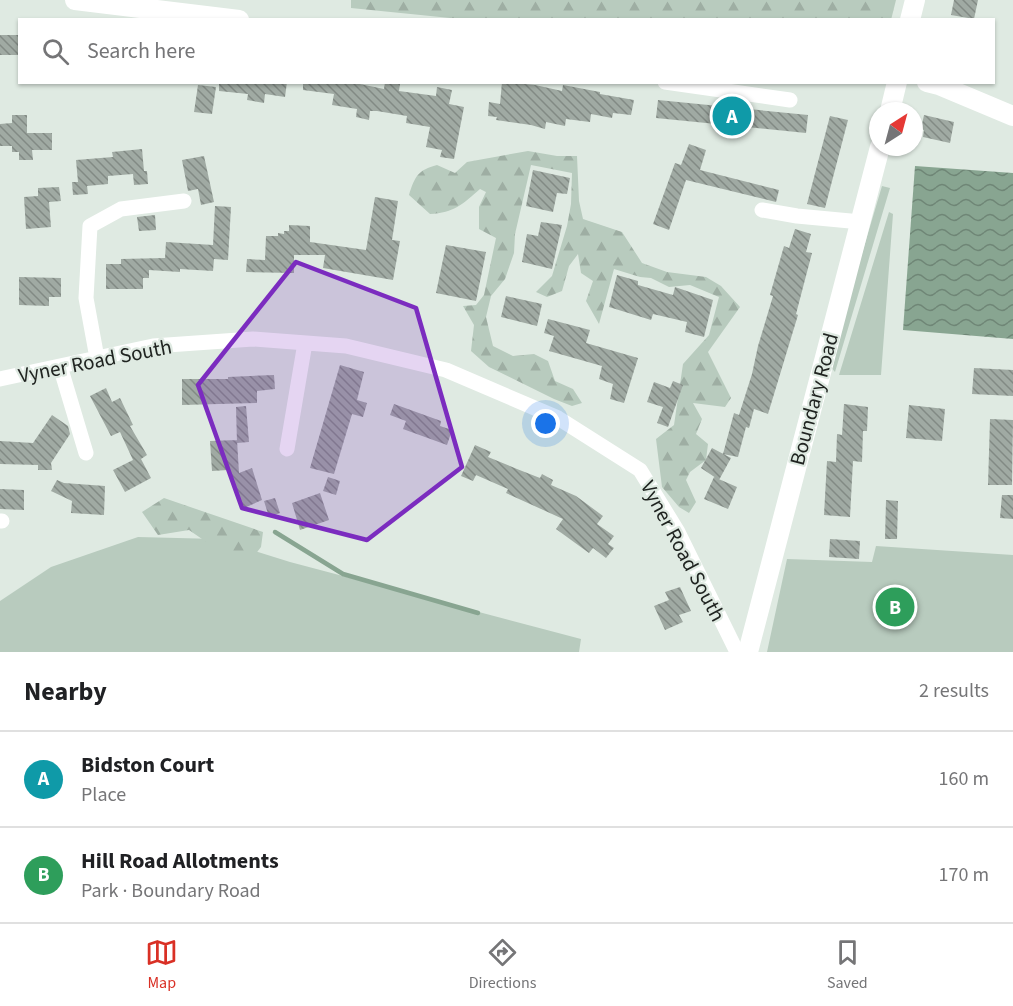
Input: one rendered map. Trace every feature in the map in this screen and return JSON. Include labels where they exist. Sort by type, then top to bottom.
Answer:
[{"type":"main road","points":[[83,0],[223,18]]},
{"type":"main road","points":[[910,18],[915,0]]},
{"type":"main road","points":[[892,102],[897,84]]},
{"type":"main road","points":[[935,84],[1013,116]]},
{"type":"main road","name":"Boundary Road","points":[[748,652],[878,156]]},
{"type":"street","points":[[680,84],[790,100]]},
{"type":"street","points":[[97,358],[86,298],[90,226],[121,208],[184,201]]},
{"type":"street","points":[[762,210],[861,222]]},
{"type":"street","name":"Vyner Road South","points":[[0,379],[153,346],[242,340],[304,350],[346,346],[446,370],[558,418],[640,470],[678,532],[737,652]]},
{"type":"street","points":[[288,448],[304,350]]},
{"type":"street","points":[[60,366],[86,453]]},
{"type":"highlighted area","points":[[296,262],[416,308],[462,467],[367,540],[242,508],[198,385]]},
{"type":"green space","points":[[351,0],[896,0],[892,18],[450,18],[351,8]]},
{"type":"green space","points":[[528,151],[557,156],[577,156],[579,201],[583,219],[622,232],[642,263],[667,272],[706,277],[721,286],[740,307],[708,352],[731,398],[725,407],[693,403],[702,419],[696,434],[708,444],[706,460],[690,472],[686,480],[696,502],[689,513],[679,507],[662,487],[656,439],[674,425],[683,364],[709,335],[719,297],[690,285],[669,287],[651,278],[614,269],[599,324],[586,301],[593,281],[581,273],[578,254],[569,266],[562,291],[547,297],[536,292],[552,276],[567,226],[571,204],[572,173],[531,165],[515,234],[514,253],[505,279],[491,296],[486,317],[493,346],[513,356],[534,354],[548,361],[555,381],[573,389],[582,403],[572,406],[554,399],[489,367],[471,351],[474,325],[463,306],[476,305],[484,295],[496,238],[479,229],[479,207],[486,192],[480,189],[458,207],[446,212],[430,214],[409,195],[418,175],[431,167],[437,165],[455,173],[467,162]]},
{"type":"green space","points":[[882,186],[890,188],[835,372],[829,365]]},
{"type":"green space","points":[[889,212],[893,214],[881,375],[839,375]]},
{"type":"green space","points":[[164,498],[263,532],[261,547],[251,560],[228,557],[189,530],[158,535],[142,512]]},
{"type":"green space","points":[[138,537],[217,539],[290,562],[581,639],[579,652],[0,652],[0,601],[51,567]]},
{"type":"green space","points":[[876,546],[1013,555],[1013,652],[767,652],[787,559],[872,562]]},
{"type":"water","points":[[915,166],[1013,173],[1013,339],[903,330]]},
{"type":"building","points":[[954,0],[978,0],[974,18],[951,15]]},
{"type":"building","points":[[0,35],[18,35],[18,55],[0,55]]},
{"type":"building","points":[[219,84],[287,84],[285,97],[265,94],[264,103],[247,100],[248,94],[219,91]]},
{"type":"building","points":[[303,84],[360,84],[384,89],[385,84],[400,84],[399,91],[436,96],[437,87],[452,90],[449,104],[464,107],[454,159],[440,157],[442,150],[426,147],[430,127],[406,123],[407,116],[370,111],[369,120],[356,117],[357,109],[332,105],[334,94],[303,90]]},
{"type":"building","points":[[502,84],[535,85],[562,91],[563,85],[634,100],[631,115],[613,113],[612,118],[591,114],[590,122],[566,119],[565,126],[546,122],[545,129],[496,120],[497,117],[488,116],[489,102],[500,104]]},
{"type":"building","points":[[198,85],[216,87],[212,114],[194,112]]},
{"type":"building","points":[[658,100],[808,115],[806,133],[656,118]]},
{"type":"building","points":[[12,115],[27,115],[27,133],[52,133],[52,150],[32,150],[33,160],[19,160],[19,152],[12,152],[12,146],[0,146],[0,124],[12,123]]},
{"type":"building","points":[[924,115],[954,122],[950,143],[923,137]]},
{"type":"building","points":[[830,116],[848,120],[825,208],[807,204]]},
{"type":"building","points":[[689,144],[706,150],[700,170],[779,190],[776,202],[686,180],[669,230],[653,224],[675,163],[681,165]]},
{"type":"building","points":[[142,149],[148,184],[134,185],[133,174],[108,176],[108,184],[87,186],[88,194],[73,195],[72,182],[78,182],[76,160],[113,157],[112,152]]},
{"type":"building","points":[[204,156],[214,202],[201,205],[198,189],[188,191],[182,160]]},
{"type":"building","points":[[533,170],[570,178],[567,194],[557,193],[553,212],[526,206]]},
{"type":"building","points":[[59,187],[61,201],[49,202],[51,227],[26,229],[24,197],[38,196],[38,188]]},
{"type":"building","points":[[375,197],[398,201],[392,240],[400,241],[393,280],[323,268],[325,255],[294,255],[294,273],[246,272],[247,259],[265,260],[266,236],[284,234],[284,231],[289,231],[289,225],[310,226],[310,242],[366,250]]},
{"type":"building","points":[[215,206],[231,207],[228,260],[214,259],[213,271],[149,270],[149,278],[143,278],[143,289],[106,289],[106,264],[121,264],[121,259],[165,258],[166,242],[213,245]]},
{"type":"building","points":[[155,215],[156,230],[139,231],[137,217]]},
{"type":"building","points":[[541,222],[562,225],[552,269],[522,262],[527,234],[538,236]]},
{"type":"building","points":[[795,229],[811,234],[806,252],[812,253],[796,314],[798,315],[768,414],[754,409],[749,428],[746,427],[738,457],[723,454],[734,413],[739,415],[752,374],[784,246],[789,248]]},
{"type":"building","points":[[446,245],[486,252],[476,301],[436,293]]},
{"type":"building","points":[[617,275],[638,281],[638,285],[673,295],[675,287],[713,300],[704,337],[685,332],[687,322],[653,314],[651,320],[609,307]]},
{"type":"building","points":[[19,277],[61,278],[61,297],[49,297],[49,306],[19,305]]},
{"type":"building","points":[[506,296],[542,304],[537,326],[501,317]]},
{"type":"building","points":[[548,319],[590,330],[586,343],[638,358],[624,403],[610,399],[613,384],[599,379],[602,366],[549,351],[554,336],[544,333]]},
{"type":"building","points":[[340,365],[364,372],[357,400],[367,403],[363,417],[352,414],[334,474],[310,468]]},
{"type":"building","points":[[974,368],[1013,370],[1013,396],[972,394]]},
{"type":"building","points":[[274,375],[275,389],[257,391],[257,403],[182,405],[182,379],[228,379],[228,377]]},
{"type":"building","points":[[673,381],[683,385],[668,427],[657,423],[663,407],[647,402],[654,382],[670,388]]},
{"type":"building","points":[[106,388],[112,402],[120,398],[133,425],[130,426],[147,455],[141,459],[151,478],[125,492],[113,470],[133,460],[120,432],[111,436],[90,396]]},
{"type":"building","points":[[394,404],[441,421],[440,426],[452,430],[447,445],[403,429],[406,421],[390,415]]},
{"type":"building","points":[[844,404],[868,407],[867,431],[863,431],[862,462],[853,461],[850,517],[824,515],[827,461],[836,462],[837,434],[842,435]]},
{"type":"building","points":[[909,405],[945,409],[942,441],[906,438]]},
{"type":"building","points":[[246,406],[249,442],[237,443],[236,407]]},
{"type":"building","points":[[52,415],[68,426],[70,434],[51,463],[52,470],[38,470],[38,465],[0,464],[0,441],[33,443]]},
{"type":"building","points":[[990,419],[1013,420],[1012,485],[988,485]]},
{"type":"building","points":[[237,440],[239,473],[252,468],[262,500],[242,509],[228,470],[212,471],[210,441]]},
{"type":"building","points":[[475,445],[491,452],[488,457],[540,478],[542,474],[553,480],[551,485],[576,496],[603,516],[597,524],[614,536],[608,544],[614,548],[606,558],[593,548],[589,553],[556,529],[563,519],[506,493],[508,489],[476,475],[473,481],[461,476]]},
{"type":"building","points":[[712,448],[731,458],[719,480],[701,468]]},
{"type":"building","points":[[328,477],[340,481],[336,495],[323,491]]},
{"type":"building","points":[[714,477],[737,487],[728,509],[704,499]]},
{"type":"building","points":[[57,480],[64,483],[105,486],[104,515],[71,513],[72,501],[51,491]]},
{"type":"building","points":[[0,489],[24,490],[24,510],[0,509]]},
{"type":"building","points":[[320,493],[329,520],[300,530],[292,503]]},
{"type":"building","points":[[1002,495],[1013,495],[1013,519],[1000,518]]},
{"type":"building","points":[[275,498],[280,513],[269,517],[264,501]]},
{"type":"building","points":[[886,500],[898,501],[897,539],[885,539]]},
{"type":"building","points":[[830,539],[860,541],[859,559],[829,557]]},
{"type":"building","points":[[680,587],[691,611],[679,615],[683,622],[665,630],[654,606],[669,600],[665,592]]},
{"type":"waterway","points":[[275,532],[343,574],[478,613]]},
{"type":"place","name":"Bidston Court","points":[[732,116]]},
{"type":"place","name":"Hill Road Allotments","points":[[895,607]]}]
